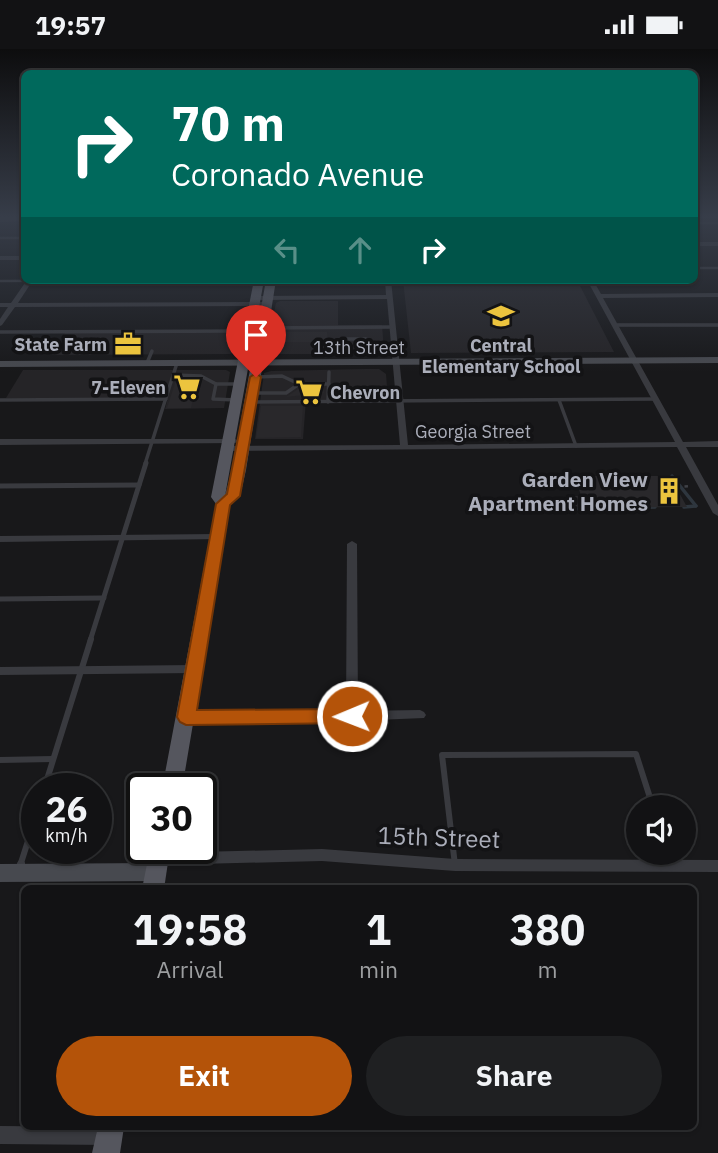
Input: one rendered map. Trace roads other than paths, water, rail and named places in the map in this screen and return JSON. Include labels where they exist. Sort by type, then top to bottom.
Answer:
[{"type":"main road","points":[[223,504],[218,497],[258,284]]},
{"type":"main road","points":[[175,773],[223,504],[233,496],[244,445],[270,284]]},
{"type":"main road","name":"13th Street","points":[[0,364],[283,363],[351,366],[396,362],[718,360]]},
{"type":"main road","name":"15th Street","points":[[9,873],[157,867]]},
{"type":"street","points":[[0,324],[27,284]]},
{"type":"street","points":[[387,284],[404,447]]},
{"type":"street","points":[[592,284],[681,445],[714,498],[718,513]]},
{"type":"street","points":[[599,296],[718,295]]},
{"type":"street","points":[[0,305],[389,297]]},
{"type":"street","name":"Georgia Street","points":[[0,442],[153,441],[228,445],[404,447],[718,445]]},
{"type":"street","points":[[0,539],[218,537]]},
{"type":"street","points":[[352,544],[352,716]]},
{"type":"street","points":[[0,671],[195,669]]},
{"type":"street","points":[[186,717],[420,715]]},
{"type":"street","name":"15th Street","points":[[157,867],[322,855],[455,865],[626,859]]},
{"type":"street","name":"15th Street","points":[[696,865],[716,870]]},
{"type":"street","points":[[0,1135],[109,1139]]},
{"type":"lane","points":[[0,281],[21,280]]},
{"type":"lane","points":[[615,325],[718,325]]},
{"type":"lane","points":[[263,328],[392,327]]},
{"type":"lane","points":[[0,332],[249,334]]},
{"type":"lane","points":[[230,336],[249,334]]},
{"type":"lane","points":[[337,353],[342,351],[345,339],[366,339]]},
{"type":"lane","points":[[147,363],[152,351]]},
{"type":"lane","points":[[49,773],[177,363]]},
{"type":"lane","points":[[201,376],[204,363]]},
{"type":"lane","points":[[282,376],[283,363]]},
{"type":"lane","points":[[328,402],[329,372]]},
{"type":"lane","points":[[173,375],[201,376],[216,384],[240,384]]},
{"type":"lane","points":[[256,377],[282,376],[299,384],[329,384]]},
{"type":"lane","points":[[216,384],[213,399],[236,400]]},
{"type":"lane","points":[[252,397],[286,393],[299,384]]},
{"type":"lane","points":[[252,397],[328,402],[655,399]]},
{"type":"lane","points":[[0,400],[166,399]]},
{"type":"lane","points":[[558,400],[576,446]]},
{"type":"lane","points":[[0,487],[139,485]]},
{"type":"lane","points":[[0,599],[104,598]]},
{"type":"lane","points":[[455,865],[442,755],[635,754],[649,795]]},
{"type":"lane","points":[[0,759],[53,759]]},
{"type":"lane","points":[[9,873],[21,847]]},
{"type":"waterway","points":[[672,476],[696,506],[684,507]]},
{"type":"waterway","points":[[567,509],[655,507]]},
{"type":"place","name":"Central Elementary School","points":[[501,316]]},
{"type":"place","name":"State Farm","points":[[128,344]]},
{"type":"place","name":"7-Eleven","points":[[187,387]]},
{"type":"place","name":"Chevron","points":[[309,392]]},
{"type":"place","name":"Garden View Apartment Homes","points":[[669,491]]}]
